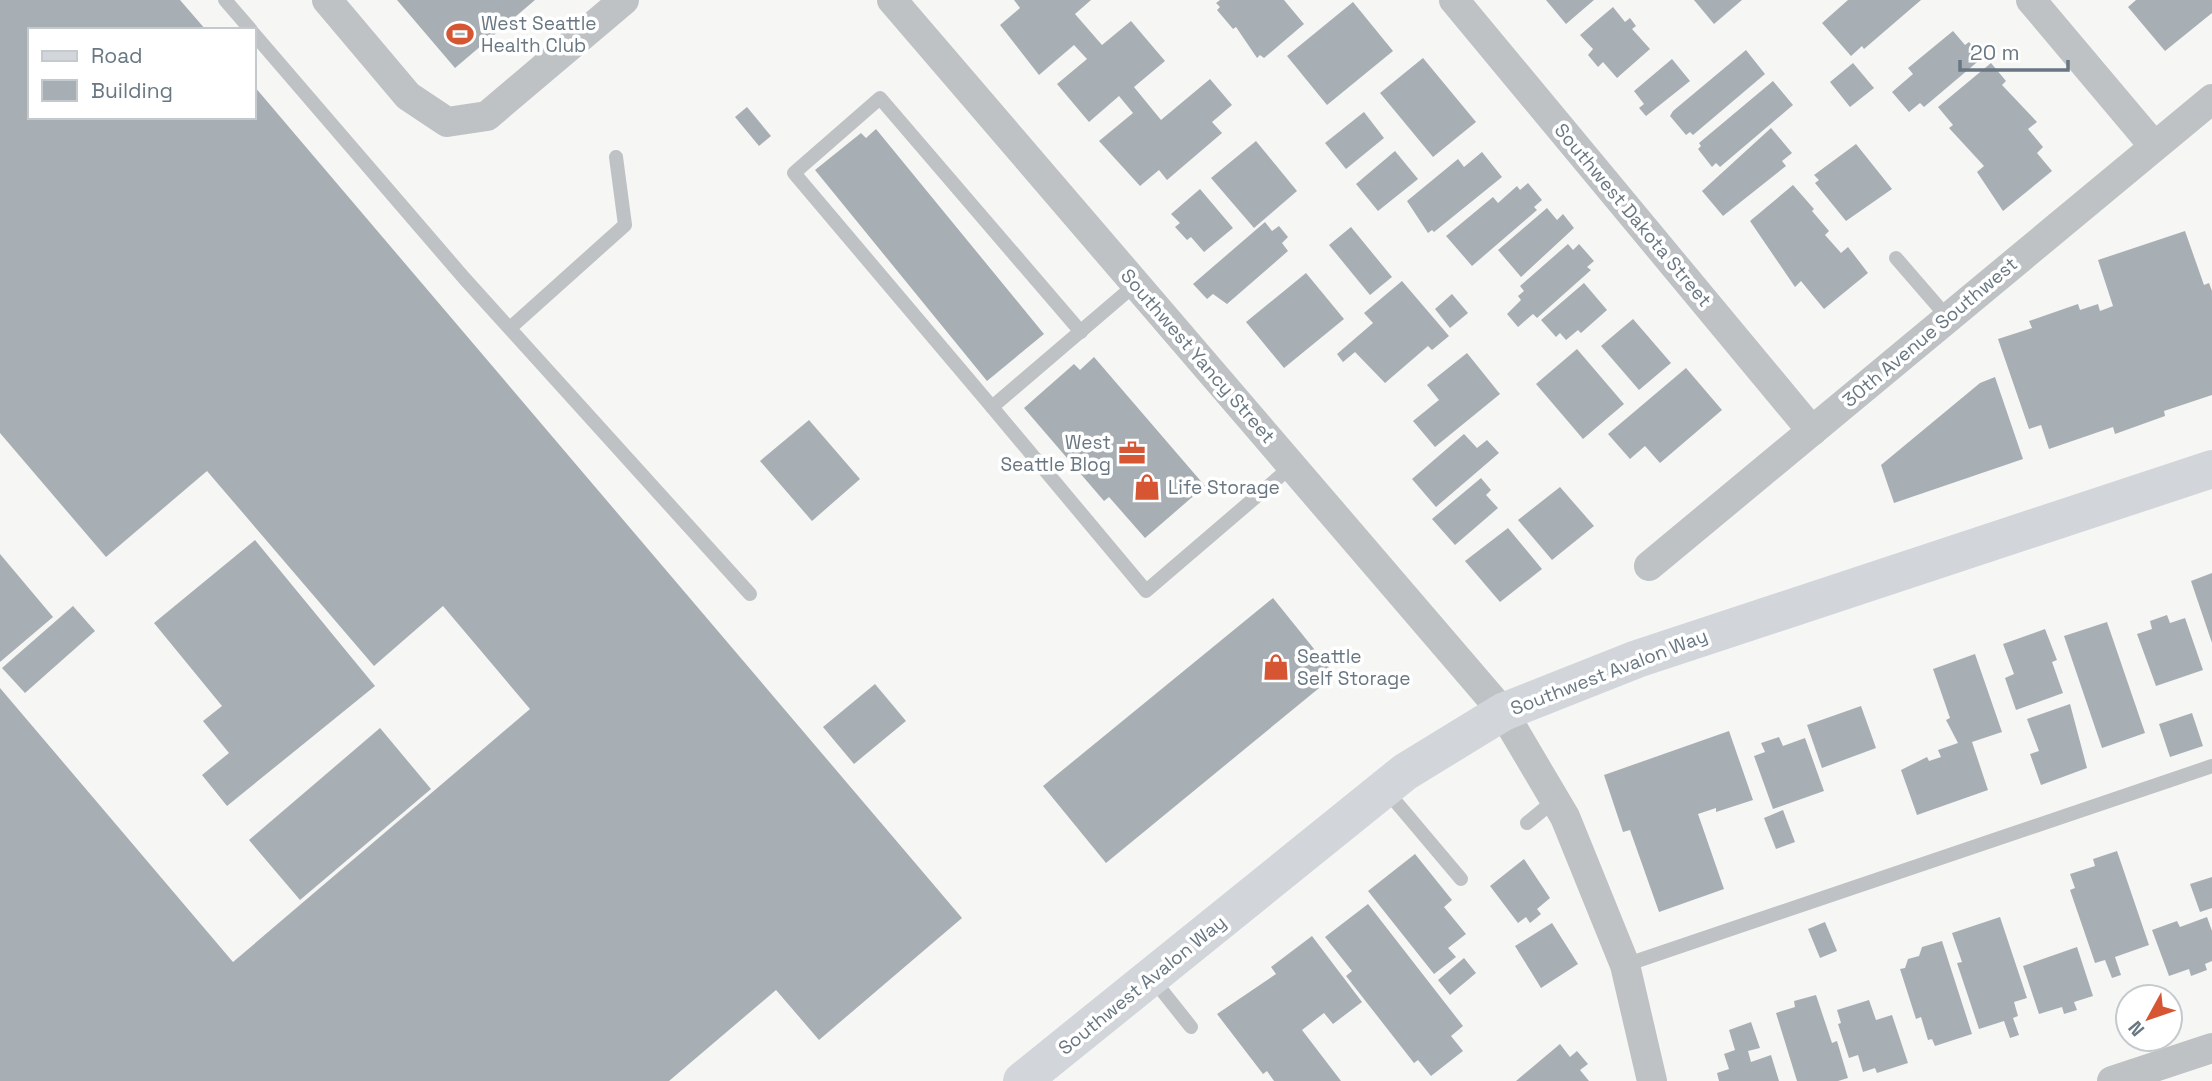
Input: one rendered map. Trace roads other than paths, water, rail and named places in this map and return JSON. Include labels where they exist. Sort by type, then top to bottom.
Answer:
[{"type":"main road","name":"Southwest Avalon Way","points":[[1022,1081],[1384,788],[1405,772],[1503,712],[1637,659],[2212,469]]},
{"type":"street","points":[[327,0],[408,96],[447,122],[488,116],[624,0]]},
{"type":"street","name":"Southwest Yancy Street","points":[[892,0],[1503,712],[1565,817],[1625,965],[1652,1081]]},
{"type":"street","name":"Southwest Dakota Street","points":[[1454,0],[1812,431]]},
{"type":"street","points":[[2031,0],[2154,146]]},
{"type":"street","name":"30th Avenue Southwest","points":[[1649,566],[2212,99]]},
{"type":"street","points":[[2112,1081],[2212,1048]]},
{"type":"lane","points":[[225,0],[249,28]]},
{"type":"lane","points":[[256,37],[510,328],[750,594]]},
{"type":"lane","points":[[1081,332],[880,98],[794,173],[1146,591],[1292,466]]},
{"type":"lane","points":[[510,328],[625,225],[615,157]]},
{"type":"lane","points":[[1896,258],[1948,317]]},
{"type":"lane","points":[[992,407],[1136,284]]},
{"type":"lane","points":[[1625,965],[2212,766]]},
{"type":"lane","points":[[1384,788],[1461,879]]},
{"type":"lane","points":[[1527,823],[1555,800]]},
{"type":"lane","points":[[1151,977],[1191,1027]]},
{"type":"place","name":"West Seattle Health Club","points":[[460,34]]},
{"type":"place","name":"West Seattle Blog","points":[[1132,453]]},
{"type":"place","name":"Life Storage","points":[[1147,487]]},
{"type":"place","name":"Seattle Self Storage","points":[[1276,667]]}]
